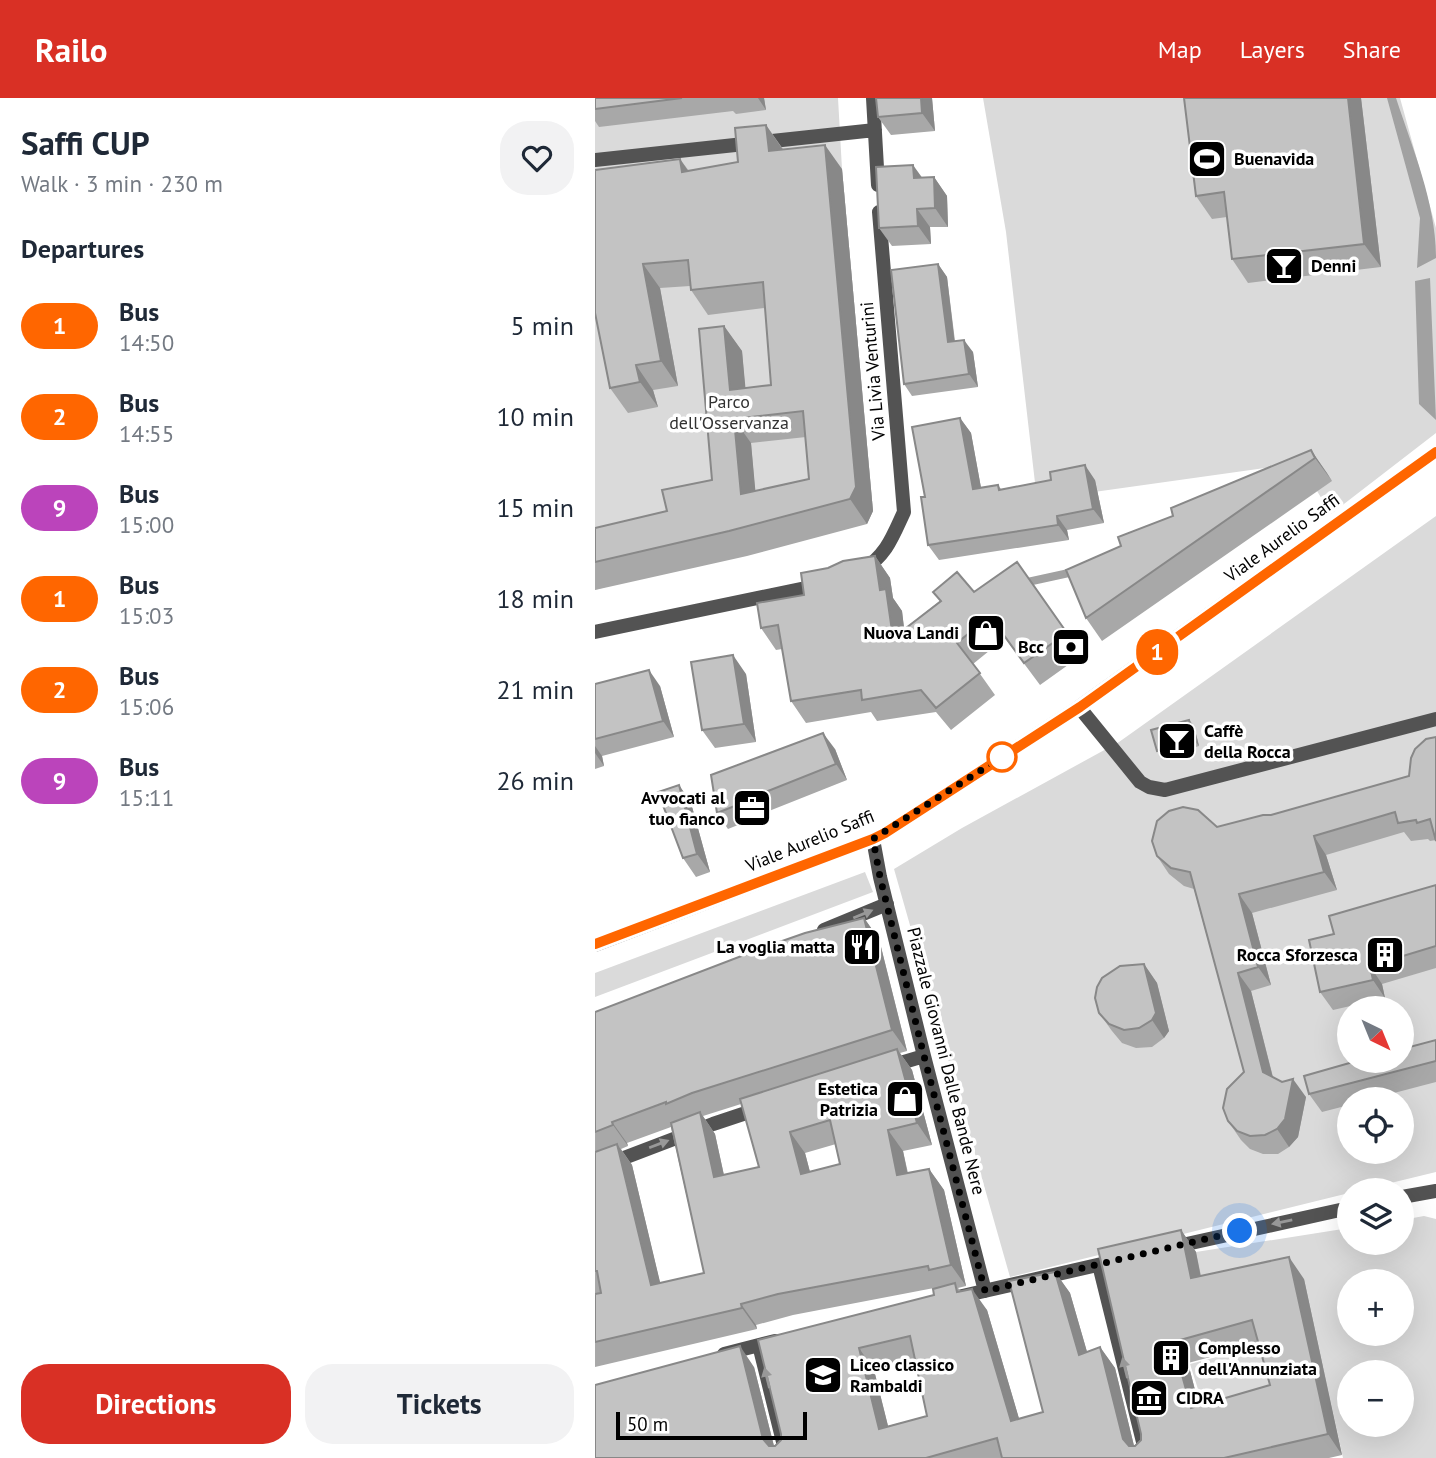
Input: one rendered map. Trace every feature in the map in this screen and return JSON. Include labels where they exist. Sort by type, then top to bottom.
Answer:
[{"type":"street","name":"Via Livia Venturini","points":[[852,576],[876,562],[887,549],[904,512],[882,248],[873,98]]},
{"type":"street","points":[[595,160],[875,130]]},
{"type":"street","name":"Viale Aurelio Saffi","points":[[595,944],[873,839],[1080,707],[1436,452]]},
{"type":"street","points":[[595,632],[828,583]]},
{"type":"street","points":[[1080,707],[1140,782],[1165,790],[1436,719]]},
{"type":"street","name":"Piazzale Giovanni Dalle Bande Nere","points":[[873,839],[924,1056],[985,1291]]},
{"type":"street","points":[[815,933],[887,904]]},
{"type":"street","points":[[878,1070],[924,1056]]},
{"type":"street","points":[[595,1168],[776,1103]]},
{"type":"street","points":[[1414,1195],[1436,1191]]},
{"type":"street","points":[[1156,1251],[1337,1211]]},
{"type":"street","points":[[941,1301],[1131,1257]]},
{"type":"street","points":[[1099,1265],[1147,1458]]},
{"type":"street","points":[[708,1359],[785,1338]]},
{"type":"street","points":[[759,1345],[787,1458]]},
{"type":"green space","name":"Parco dell'Osservanza","points":[[595,98],[838,98],[873,511],[595,590]]},
{"type":"green space","points":[[983,98],[1400,98],[1436,228],[1436,433],[1331,514],[1300,463],[1037,500],[1006,232]]},
{"type":"green space","points":[[1436,516],[1436,1172],[1411,1178],[1337,1178],[1337,1196],[1010,1277],[894,869],[962,828],[1119,742]]},
{"type":"green space","points":[[865,872],[873,892],[595,997],[595,973]]},
{"type":"green space","points":[[1424,1216],[1436,1219],[1436,1458],[1343,1458],[1338,1437],[1414,1437],[1414,1360],[1337,1360],[1337,1431],[1323,1368],[1205,1299],[1196,1252],[1337,1230],[1337,1255],[1414,1255],[1414,1218]]},
{"type":"green space","points":[[1266,1344],[1282,1405],[1209,1424],[1190,1364]]},
{"type":"shaded area","points":[[1387,98],[1396,98],[1432,217],[1436,258],[1417,268],[1420,218]]},
{"type":"shaded area","points":[[1430,278],[1436,420],[1419,404],[1415,281]]},
{"type":"building","points":[[595,98],[682,98],[595,109]]},
{"type":"building","points":[[876,98],[921,98],[922,113],[878,117]]},
{"type":"building","points":[[1184,98],[1348,98],[1364,244],[1232,259],[1224,192],[1196,196]]},
{"type":"building","points":[[766,125],[769,151],[825,145],[856,487],[850,499],[595,562],[595,528],[667,511],[662,490],[712,480],[699,329],[724,326],[730,390],[771,385],[763,282],[691,290],[688,260],[643,264],[661,361],[636,365],[640,382],[610,388],[595,313],[595,170],[680,159],[682,172],[738,162],[735,128]],"holes":[[[803,411],[809,479],[741,494],[734,419]]]},
{"type":"building","points":[[913,165],[914,178],[934,177],[935,208],[917,209],[918,226],[879,228],[876,167]]},
{"type":"building","points":[[938,264],[948,342],[964,340],[969,374],[904,384],[891,270]]},
{"type":"building","points":[[960,418],[973,489],[998,485],[999,490],[1051,480],[1050,472],[1085,465],[1093,509],[1057,516],[1058,525],[928,545],[921,497],[925,497],[912,427]]},
{"type":"building","points":[[1311,450],[1315,458],[1086,618],[1066,570],[1121,546],[1118,537],[1173,516],[1171,508]]},
{"type":"building","points":[[875,556],[880,590],[886,589],[893,638],[941,601],[933,592],[957,572],[974,592],[1017,562],[1067,633],[1024,663],[990,616],[957,643],[980,673],[936,708],[921,690],[862,700],[861,690],[791,701],[778,625],[761,628],[757,603],[804,595],[801,573],[828,568],[843,561]]},
{"type":"building","points":[[733,655],[744,724],[702,730],[691,662]]},
{"type":"building","points":[[649,670],[663,721],[595,739],[595,684]]},
{"type":"building","points":[[1189,720],[1194,740],[1157,751],[1151,730]]},
{"type":"building","points":[[823,733],[836,764],[758,795],[760,800],[717,813],[711,775]]},
{"type":"building","points":[[1436,737],[1436,841],[1430,819],[1417,823],[1416,820],[1398,823],[1395,812],[1314,836],[1324,872],[1239,894],[1258,967],[1238,973],[1263,1072],[1282,1082],[1293,1079],[1285,1119],[1277,1129],[1265,1135],[1250,1136],[1237,1131],[1228,1121],[1223,1108],[1227,1089],[1244,1072],[1190,872],[1171,868],[1157,856],[1152,841],[1157,821],[1169,811],[1183,807],[1198,810],[1217,827],[1271,815],[1409,776],[1415,749],[1426,739]]},
{"type":"building","points":[[679,785],[697,854],[683,858],[658,792]]},
{"type":"building","points":[[1436,885],[1436,946],[1370,966],[1373,980],[1320,992],[1309,940],[1334,934],[1329,916]]},
{"type":"building","points":[[864,918],[892,1030],[692,1093],[612,1122],[613,1125],[595,1132],[595,1012],[805,933]]},
{"type":"building","points":[[1144,964],[1156,1013],[1152,1020],[1139,1028],[1124,1030],[1109,1024],[1099,1013],[1095,998],[1102,978],[1120,966]]},
{"type":"building","points":[[1436,1040],[1436,1061],[1414,1067],[1414,1046]]},
{"type":"building","points":[[897,1049],[917,1123],[888,1130],[897,1175],[929,1169],[951,1265],[929,1270],[928,1266],[778,1294],[741,1304],[742,1308],[595,1342],[595,1294],[601,1293],[595,1271],[595,1152],[617,1144],[651,1285],[704,1273],[671,1123],[700,1112],[714,1177],[759,1167],[740,1099]],"holes":[[[830,1120],[840,1164],[801,1174],[790,1132]]]},
{"type":"building","points":[[1337,1067],[1337,1073],[1390,1073],[1309,1094],[1304,1076]]},
{"type":"building","points":[[1181,1230],[1191,1278],[1289,1257],[1328,1434],[1224,1458],[1002,1458],[997,1438],[926,1458],[595,1458],[595,1385],[740,1346],[763,1439],[769,1446],[775,1446],[781,1440],[781,1434],[758,1340],[934,1295],[933,1289],[955,1283],[957,1292],[972,1289],[1011,1421],[1043,1412],[1009,1281],[1055,1272],[1079,1355],[1100,1347],[1123,1439],[1129,1446],[1135,1446],[1141,1440],[1141,1434],[1098,1249]],"holes":[[[1252,1320],[1270,1385],[1191,1408],[1173,1342]],[[910,1336],[927,1416],[879,1429],[859,1348]]]},
{"type":"waterway","points":[[1023,583],[1078,571]]},
{"type":"bus line","name":"1","points":[[595,944],[885,833],[1080,707],[1436,452]]},
{"type":"place","name":"Buenavida","points":[[1207,159]]},
{"type":"place","name":"Denni","points":[[1284,266]]},
{"type":"place","name":"Nuova Landi","points":[[986,633]]},
{"type":"place","name":"Bcc","points":[[1071,647]]},
{"type":"place","name":"Caffè della Rocca","points":[[1177,741]]},
{"type":"place","name":"Avvocati al tuo fianco","points":[[752,808]]},
{"type":"place","name":"La voglia matta","points":[[862,947]]},
{"type":"place","name":"Rocca Sforzesca","points":[[1385,955]]},
{"type":"place","name":"Estetica Patrizia","points":[[905,1099]]},
{"type":"place","name":"Complesso dell'Annunziata","points":[[1171,1358]]},
{"type":"place","name":"Liceo classico Rambaldi","points":[[823,1375]]},
{"type":"place","name":"CIDRA","points":[[1149,1398]]},
{"type":"route","points":[[1002,757],[873,839],[924,1056],[985,1291],[1240,1231]]}]
